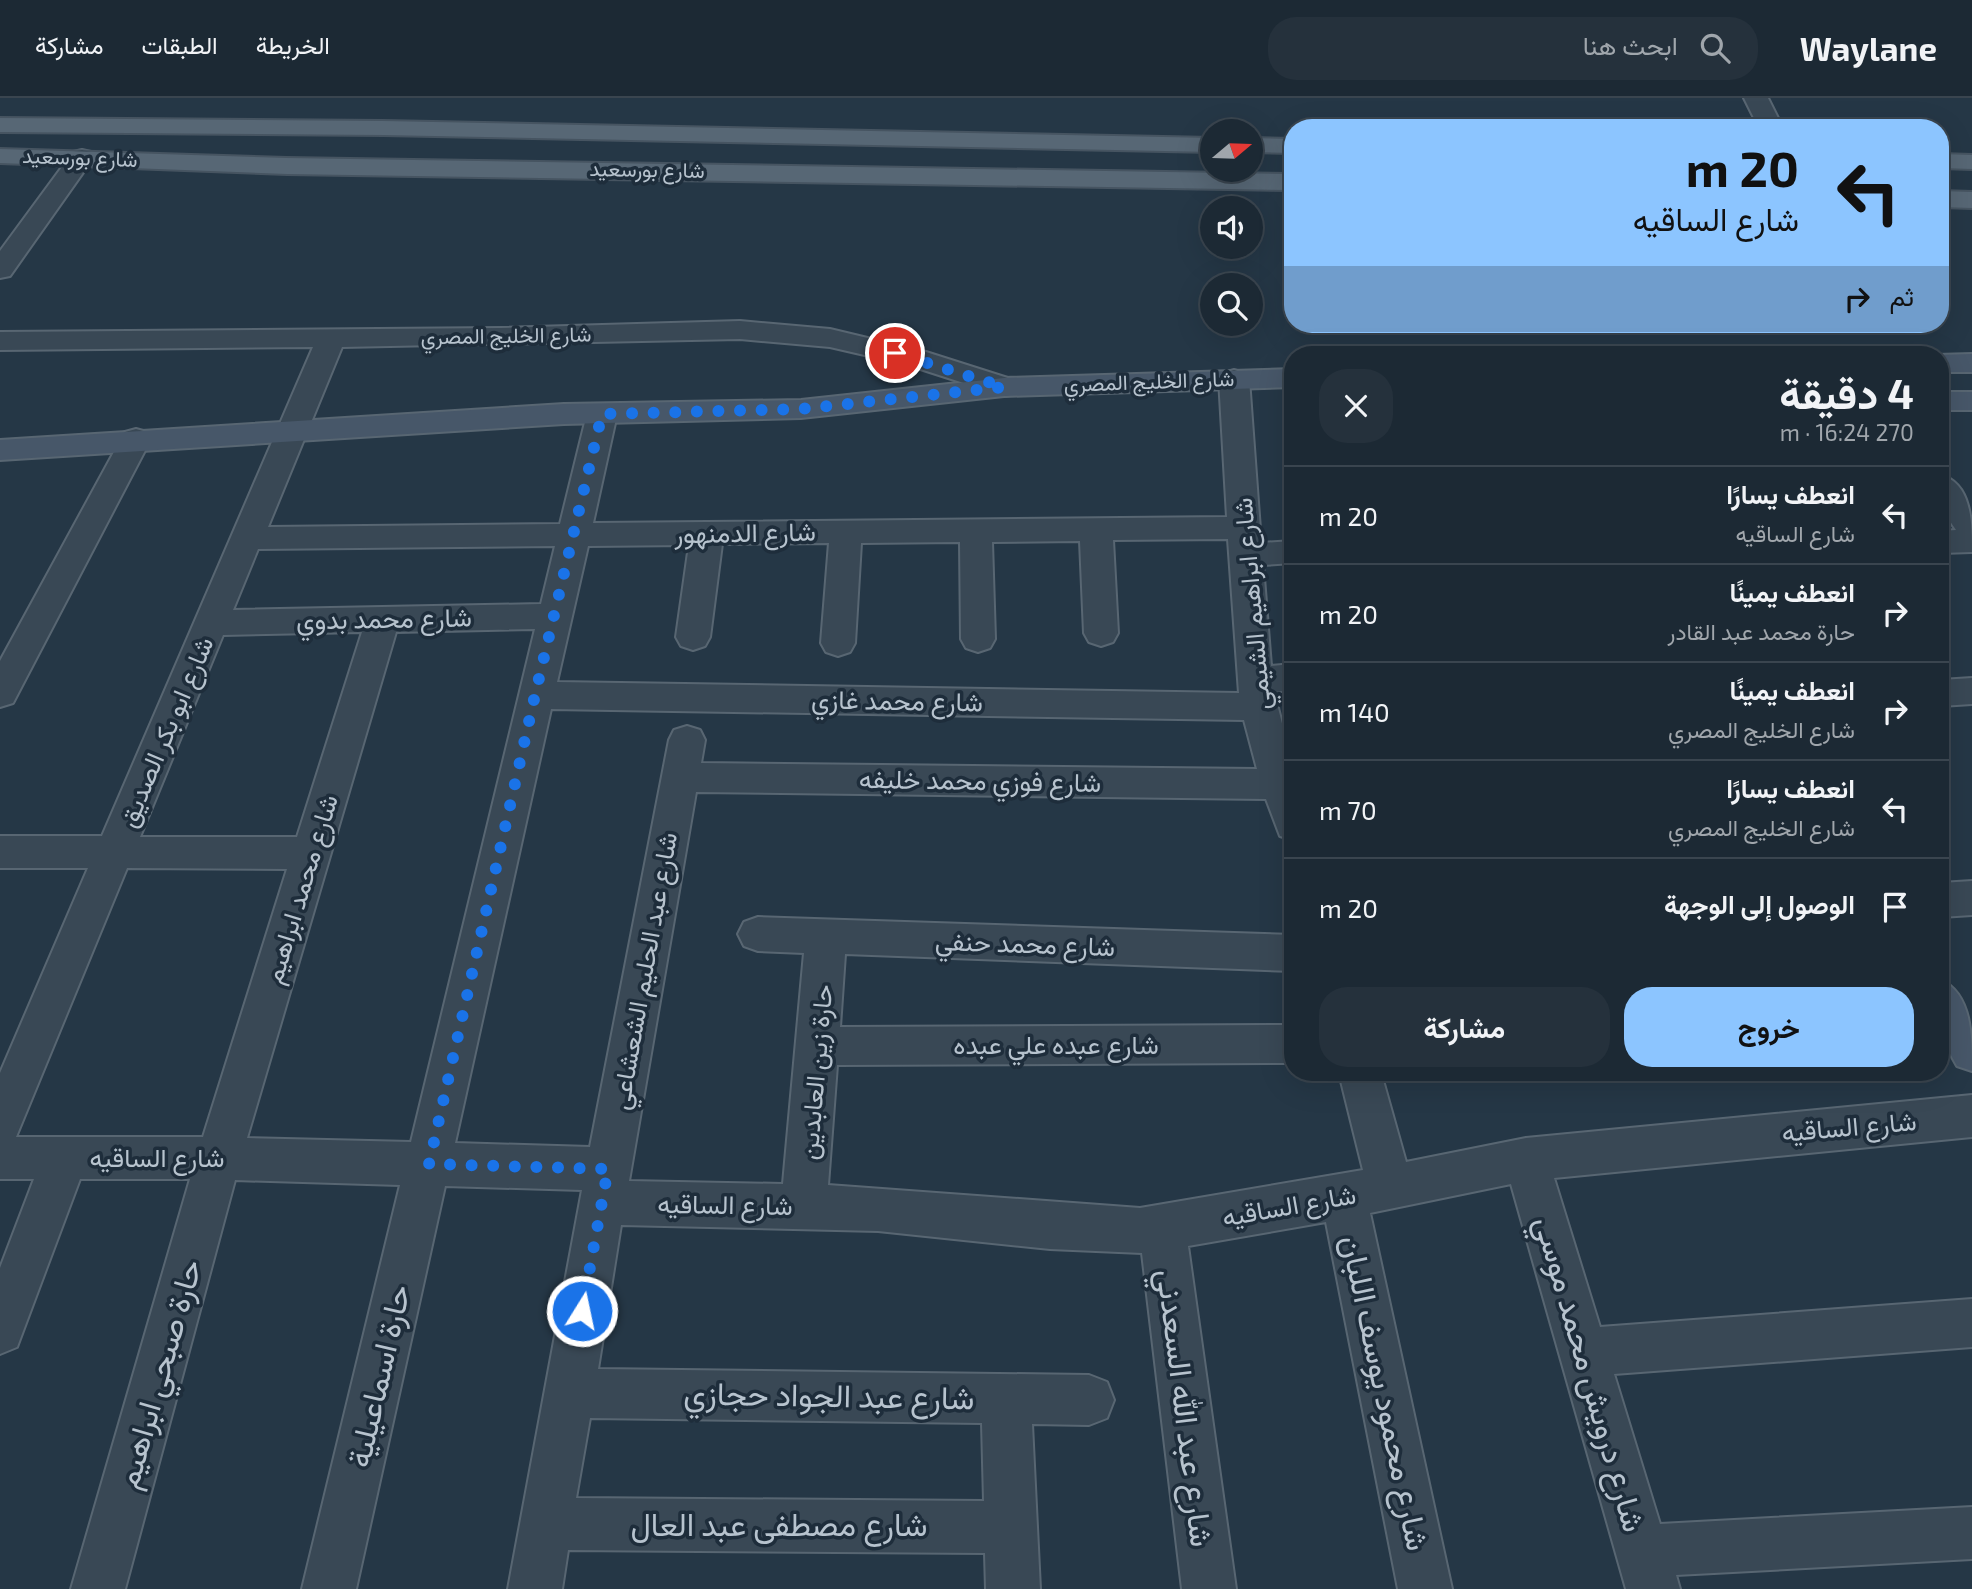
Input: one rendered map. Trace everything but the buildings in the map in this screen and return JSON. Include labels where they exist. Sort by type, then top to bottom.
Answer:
[{"type":"main road","name":"شارع بورسعيد","points":[[0,125],[383,128],[1200,145]]},
{"type":"main road","points":[[287,166],[300,149],[298,134],[292,127]]},
{"type":"main road","points":[[380,167],[372,152],[373,144],[383,128]]},
{"type":"main road","points":[[1264,145],[1284,146]]},
{"type":"main road","name":"شارع بورسعيد","points":[[0,156],[287,166],[1284,182]]},
{"type":"main road","points":[[1949,161],[1972,162]]},
{"type":"main road","points":[[1949,199],[1972,200]]},
{"type":"street","points":[[1756,98],[1766,119]]},
{"type":"street","points":[[0,270],[82,158]]},
{"type":"street","name":"شارع الخليج المصري","points":[[0,341],[740,330],[830,338],[916,358],[1004,387]]},
{"type":"street","name":"شارع ابو بكر الصديق","points":[[0,1124],[331,338]]},
{"type":"street","points":[[1949,363],[1972,363]]},
{"type":"street","name":"شارع الخليج المصري","points":[[0,450],[136,439],[291,433],[602,414],[801,409],[1004,387],[1284,378]]},
{"type":"street","name":"شارع ابراهيم الشيمي","points":[[1234,379],[1257,693],[1267,743],[1284,792]]},
{"type":"street","points":[[1949,401],[1972,401]]},
{"type":"street","name":"حارة اسماعيلية","points":[[328,1589],[602,414]]},
{"type":"street","points":[[4,680],[136,439]]},
{"type":"street","points":[[1949,496],[1972,529]]},
{"type":"street","points":[[1096,529],[1101,633]]},
{"type":"street","name":"شارع الدمنهور","points":[[247,538],[1096,529],[1245,541],[1284,550]]},
{"type":"street","points":[[976,531],[978,639]]},
{"type":"street","points":[[838,643],[846,532]]},
{"type":"street","points":[[693,637],[707,533]]},
{"type":"street","points":[[1949,542],[1972,541]]},
{"type":"street","name":"شارع محمد بدوي","points":[[212,622],[555,616]]},
{"type":"street","name":"شارع محمد ابراهيم","points":[[219,1158],[383,619]]},
{"type":"street","name":"شارع محمد غازي","points":[[535,695],[1257,693],[1284,681]]},
{"type":"street","points":[[1949,692],[1972,691]]},
{"type":"street","name":"شارع فوزي محمد خليفه","points":[[683,759],[1284,804]]},
{"type":"street","name":"شارع عبد الحليم الشعشاعي","points":[[536,1589],[568,1393],[683,759]]},
{"type":"street","points":[[0,852],[311,853]]},
{"type":"street","points":[[1949,899],[1972,898]]},
{"type":"street","name":"شارع محمد حنفي","points":[[758,934],[1284,953]]},
{"type":"street","name":"حارة زين العابدين","points":[[804,1207],[826,937]]},
{"type":"street","points":[[1949,1012],[1972,1052]]},
{"type":"street","name":"شارع عبده علي عبده","points":[[819,1046],[1284,1044]]},
{"type":"street","points":[[1360,1081],[1367,1192]]},
{"type":"street","name":"شارع الساقيه","points":[[0,1158],[219,1158],[429,1164],[804,1207],[878,1209],[1050,1226],[1140,1231],[1367,1192],[1526,1159],[1972,1115]]},
{"type":"street","points":[[0,1330],[65,1158]]},
{"type":"street","name":"حارة صبحي ابراهيم","points":[[98,1589],[219,1158]]},
{"type":"street","name":"شارع درويش محمد موسي","points":[[1526,1159],[1647,1570]]},
{"type":"street","name":"شارع محمود يوسف اللبان","points":[[1367,1192],[1425,1589]]},
{"type":"street","name":"شارع عبد الله السعدني","points":[[1162,1227],[1209,1589]]},
{"type":"street","points":[[1584,1352],[1972,1323]]},
{"type":"street","name":"شارع عبد الجواد حجازي","points":[[568,1393],[1089,1400]]},
{"type":"street","points":[[1006,1398],[1013,1589]]},
{"type":"street","name":"شارع مصطفى عبد العال","points":[[547,1524],[1011,1527]]},
{"type":"street","points":[[1647,1570],[1972,1533]]},
{"type":"route","points":[[582,1311],[608,1169],[429,1164],[535,695],[602,414],[801,409],[1004,387],[895,353]]}]
